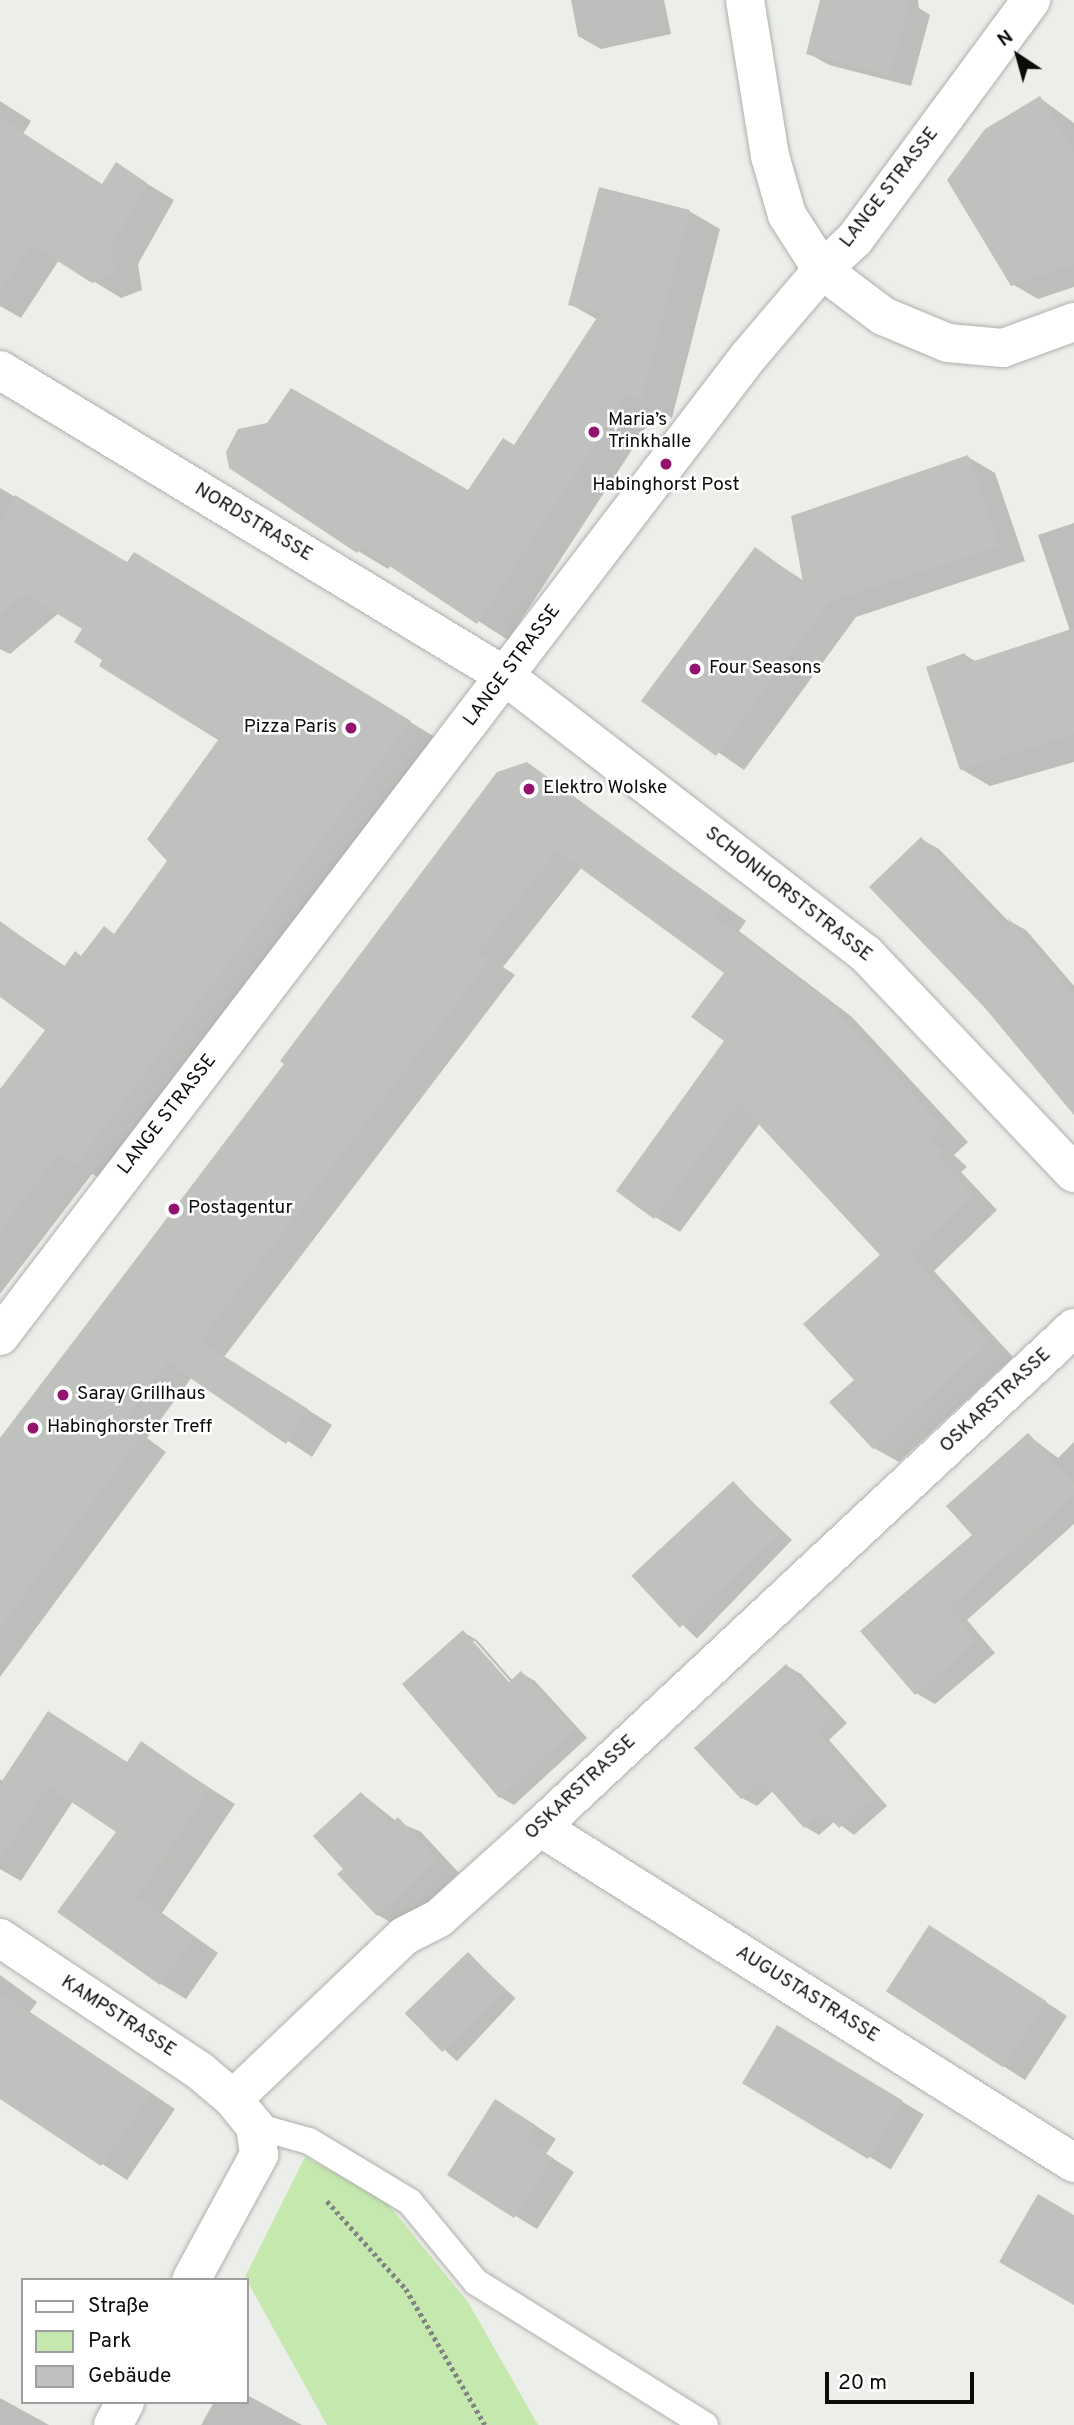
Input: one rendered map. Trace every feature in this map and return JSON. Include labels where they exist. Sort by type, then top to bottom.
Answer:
[{"type":"street","points":[[745,0],[770,156],[787,215],[822,270],[883,316],[948,343],[1003,348],[1074,322]]},
{"type":"street","name":"LANGE STRASSE","points":[[0,1336],[748,357],[822,270],[855,239],[1031,0]]},
{"type":"street","name":"NORDSTRASSE","points":[[0,370],[505,676]]},
{"type":"street","name":"SCHONHORSTSTRASSE","points":[[505,676],[866,954],[1074,1173]]},
{"type":"street","name":"OSKARSTRASSE","points":[[244,2113],[404,1936],[439,1918],[540,1827],[1074,1328]]},
{"type":"street","name":"AUGUSTASTRASSE","points":[[540,1827],[1074,2163]]},
{"type":"street","name":"KAMPSTRASSE","points":[[0,1938],[200,2071],[244,2113]]},
{"type":"street","points":[[192,2278],[259,2155],[244,2113]]},
{"type":"street","points":[[113,2425],[124,2404]]},
{"type":"lane","points":[[244,2113],[309,2141],[410,2202],[476,2282],[705,2425]]},
{"type":"path","points":[[320,2196],[406,2289],[485,2425]]},
{"type":"green space","points":[[305,2157],[382,2197],[468,2302],[538,2425],[327,2425],[248,2278],[245,2277]]},
{"type":"building","points":[[820,0],[910,0],[890,76],[806,54]]},
{"type":"building","points":[[1040,96],[1074,152],[1074,264],[1011,286],[947,180],[985,129]]},
{"type":"building","points":[[0,118],[102,184],[116,162],[147,183],[111,247],[116,274],[92,283],[31,244],[0,292]]},
{"type":"building","points":[[599,187],[690,210],[641,402],[629,392],[477,624],[361,547],[357,553],[229,468],[226,452],[238,429],[267,423],[291,388],[468,490],[503,438],[514,445],[600,313],[568,305]]},
{"type":"building","points":[[968,455],[999,546],[829,602],[716,756],[641,701],[755,547],[803,582],[791,516]]},
{"type":"building","points":[[15,495],[127,562],[134,552],[411,721],[75,1166],[59,1154],[0,1231],[0,1089],[45,1030],[0,997],[0,921],[63,968],[75,951],[81,956],[104,926],[114,934],[167,861],[147,839],[218,740],[99,666],[102,660],[74,642],[82,629],[25,594],[0,615],[0,521]]},
{"type":"building","points":[[1074,628],[1074,734],[960,770],[926,667],[965,653],[968,663]]},
{"type":"building","points":[[527,762],[722,905],[715,916],[827,1000],[943,1127],[930,1139],[943,1152],[937,1157],[973,1195],[910,1255],[989,1342],[873,1449],[829,1402],[854,1380],[803,1324],[880,1255],[739,1103],[654,1219],[616,1191],[724,1041],[691,1017],[724,973],[557,851],[479,951],[490,959],[200,1341],[308,1409],[286,1444],[167,1362],[123,1422],[141,1436],[0,1628],[0,1438],[284,1064],[280,1061],[497,772]]},
{"type":"building","points":[[921,837],[1012,932],[1008,918],[1074,994],[1074,1115],[985,1008],[869,887]]},
{"type":"building","points":[[1028,1433],[1074,1483],[1074,1495],[949,1608],[977,1641],[915,1695],[860,1631],[972,1535],[946,1506]]},
{"type":"building","points":[[733,1481],[781,1533],[680,1628],[631,1576]]},
{"type":"building","points":[[463,1630],[509,1682],[521,1671],[575,1729],[499,1798],[402,1684]]},
{"type":"building","points":[[786,1664],[833,1714],[816,1731],[874,1797],[839,1828],[824,1811],[804,1828],[762,1780],[741,1799],[694,1748]]},
{"type":"building","points":[[48,1711],[127,1762],[141,1741],[210,1789],[137,1897],[194,1937],[160,1985],[57,1912],[116,1832],[48,1786],[0,1860],[0,1784]]},
{"type":"building","points":[[361,1792],[390,1824],[398,1817],[438,1860],[377,1916],[337,1874],[343,1869],[313,1836]]},
{"type":"building","points":[[929,1925],[1046,2001],[1003,2068],[886,1991]]},
{"type":"building","points":[[468,1952],[506,1991],[442,2052],[405,2013]]},
{"type":"building","points":[[0,1993],[151,2093],[101,2166],[0,2099]]},
{"type":"building","points":[[777,2025],[903,2101],[868,2159],[742,2083]]},
{"type":"building","points":[[495,2099],[535,2125],[525,2140],[553,2158],[514,2218],[447,2175]]},
{"type":"building","points":[[1038,2194],[1074,2215],[1074,2305],[999,2262]]},
{"type":"place","name":"Maria’s Trinkhalle","points":[[594,432]]},
{"type":"place","name":"Habinghorst Post","points":[[666,464]]},
{"type":"place","name":"Four Seasons","points":[[695,669]]},
{"type":"place","name":"Pizza Paris","points":[[351,728]]},
{"type":"place","name":"Elektro Wolske","points":[[529,789]]},
{"type":"place","name":"Postagentur","points":[[174,1209]]},
{"type":"place","name":"Saray Grillhaus","points":[[63,1395]]},
{"type":"place","name":"Habinghorster Treff","points":[[33,1428]]}]
